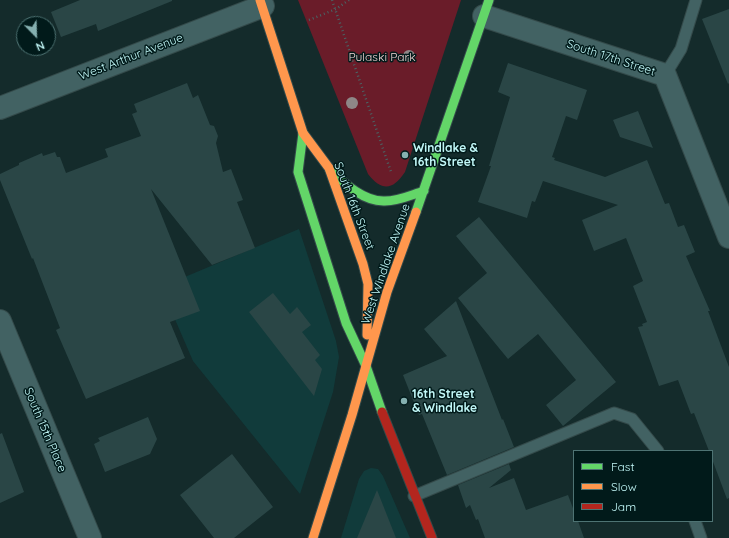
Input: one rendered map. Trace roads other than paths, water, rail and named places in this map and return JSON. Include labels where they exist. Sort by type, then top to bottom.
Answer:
[{"type":"street","name":"West Arthur Avenue","points":[[0,108],[262,3]]},
{"type":"street","name":"South 16th Street","points":[[262,3],[303,133],[329,168],[363,264],[368,284],[366,366]]},
{"type":"street","name":"South 17th Street","points":[[486,8],[664,75],[729,237]]},
{"type":"street","name":"West Windlake Avenue","points":[[313,538],[366,366],[387,292],[424,191],[486,8]]},
{"type":"street","name":"South 16th Street","points":[[303,133],[298,172],[346,323],[366,366],[414,496],[432,538]]},
{"type":"street","points":[[329,168],[346,185],[370,198],[382,201],[398,199],[424,191]]},
{"type":"street","name":"South 15th Place","points":[[0,321],[90,538]]},
{"type":"lane","points":[[664,75],[681,49],[696,0]]},
{"type":"lane","points":[[414,496],[614,413],[632,419],[657,450]]},
{"type":"lane","points":[[695,522],[701,538]]},
{"type":"place","name":"Windlake & 16th Street","points":[[405,155]]},
{"type":"place","name":"16th Street & Windlake","points":[[404,401]]},
{"type":"park label","name":"Pulaski Park","points":[[382,57]]}]
